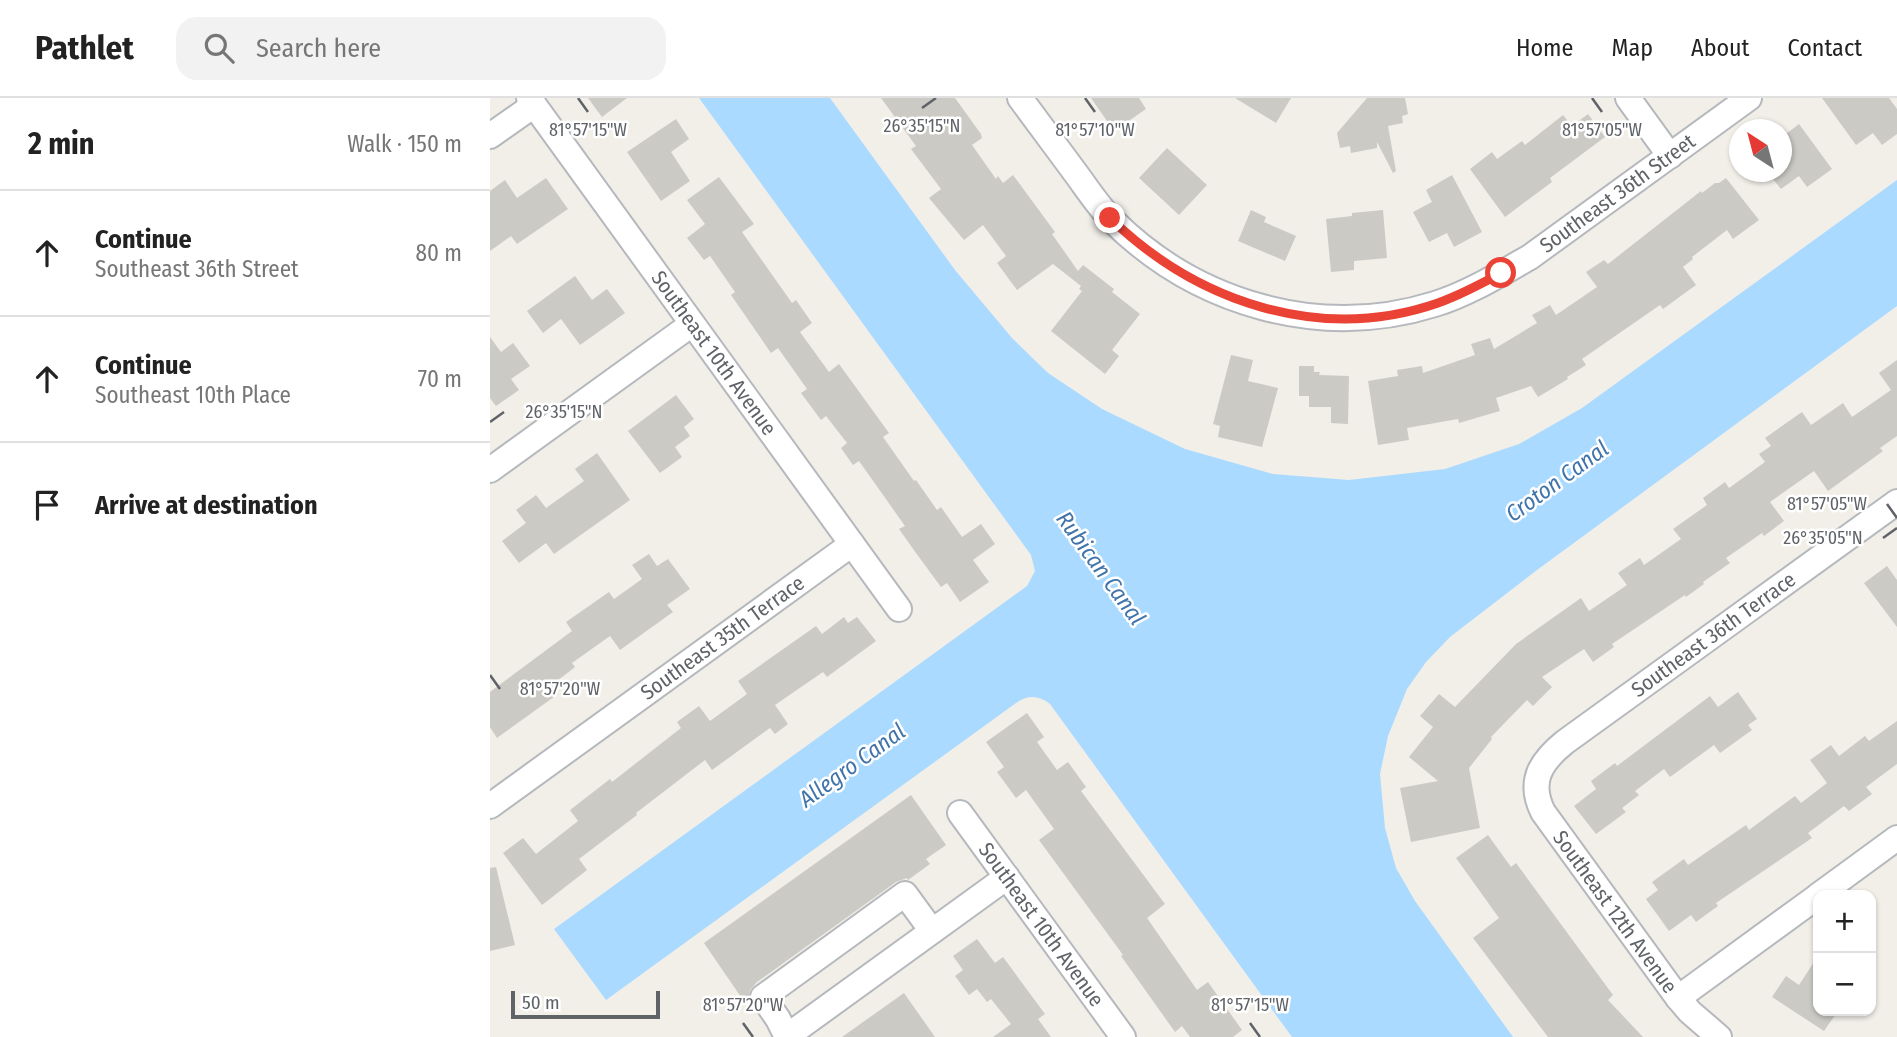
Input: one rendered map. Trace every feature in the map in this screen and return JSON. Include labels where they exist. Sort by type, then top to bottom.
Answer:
[{"type":"street","name":"Southeast 36th Street","points":[[1020,98],[1094,198],[1128,236],[1175,270],[1200,284],[1254,306],[1334,318],[1387,315],[1415,310],[1458,295],[1530,257],[1749,98]]},
{"type":"street","points":[[1628,98],[1670,156]]},
{"type":"street","points":[[490,136],[531,101]]},
{"type":"street","name":"Southeast 10th Avenue","points":[[531,101],[899,609]]},
{"type":"street","points":[[490,470],[692,324]]},
{"type":"street","name":"Southeast 36th Terrace","points":[[1538,774],[1565,742],[1897,502]]},
{"type":"street","name":"Southeast 35th Terrace","points":[[490,806],[852,544]]},
{"type":"street","name":"Southeast 12th Avenue","points":[[1538,774],[1535,791],[1543,812],[1678,998],[1719,1037]]},
{"type":"street","name":"Southeast 10th Avenue","points":[[960,813],[1123,1037]]},
{"type":"street","points":[[1826,890],[1897,838]]},
{"type":"street","points":[[933,931],[905,894],[763,996],[779,1019],[786,1037],[933,931],[1007,877]]},
{"type":"street","points":[[1678,998],[1813,899]]},
{"type":"water","points":[[699,98],[830,98],[955,270],[1012,338],[1048,373],[1102,409],[1185,449],[1273,474],[1349,480],[1445,469],[1519,444],[1582,408],[1897,180],[1897,306],[1450,637],[1426,662],[1407,689],[1388,736],[1380,774],[1385,828],[1396,868],[1415,901],[1513,1037],[1292,1037],[1050,704],[1033,697],[1016,703],[606,1000],[554,929],[1027,586],[1035,571],[1031,555]]},
{"type":"building","points":[[588,98],[627,98],[602,117]]},
{"type":"building","points":[[881,98],[955,98],[981,134],[982,138],[972,145],[996,179],[998,176],[1003,183],[1013,175],[1055,232],[1052,234],[1078,271],[1083,265],[1140,314],[1112,350],[1119,356],[1105,374],[1051,331],[1082,291],[1079,289],[1081,286],[1053,264],[1017,290],[997,263],[1006,256],[983,225],[964,240],[929,198],[941,189],[911,149],[916,146]]},
{"type":"building","points":[[1091,98],[1139,98],[1146,109],[1114,131]]},
{"type":"building","points":[[1235,98],[1291,98],[1276,123]]},
{"type":"building","points":[[1367,98],[1405,98],[1408,114],[1402,116],[1403,123],[1388,126],[1396,171],[1393,173],[1377,142],[1377,148],[1351,153],[1350,146],[1340,148],[1337,133]]},
{"type":"building","points":[[1822,98],[1889,98],[1897,109],[1897,134],[1882,145],[1873,133],[1856,145]]},
{"type":"building","points":[[1588,114],[1605,137],[1550,178],[1552,182],[1505,217],[1470,169],[1492,152],[1497,159],[1522,141],[1525,145],[1563,115],[1572,126]]},
{"type":"building","points":[[676,119],[689,139],[671,152],[690,181],[661,201],[627,152]]},
{"type":"building","points":[[1799,124],[1832,169],[1807,187],[1799,176],[1792,181],[1792,129]]},
{"type":"building","points":[[1167,148],[1207,185],[1179,215],[1139,178]]},
{"type":"building","points":[[1452,175],[1482,232],[1454,247],[1447,233],[1429,242],[1413,212],[1432,202],[1426,190]]},
{"type":"building","points":[[719,177],[754,224],[742,232],[792,303],[796,300],[812,323],[800,332],[829,372],[839,364],[889,433],[883,437],[914,481],[916,480],[937,510],[941,507],[962,537],[981,524],[995,544],[973,560],[989,582],[960,602],[947,583],[941,587],[916,553],[899,529],[905,526],[859,461],[853,465],[841,448],[847,443],[826,416],[821,420],[801,393],[807,389],[778,348],[771,353],[731,295],[735,292],[710,256],[704,260],[687,238],[705,224],[687,200]]},
{"type":"building","points":[[546,178],[568,209],[517,244],[511,236],[490,251],[490,191],[505,180],[517,198]]},
{"type":"building","points":[[1726,178],[1759,220],[1733,239],[1727,230],[1692,257],[1683,267],[1696,285],[1663,309],[1660,305],[1582,359],[1586,365],[1538,397],[1531,386],[1496,398],[1500,411],[1459,423],[1458,419],[1407,428],[1409,440],[1378,445],[1368,381],[1398,376],[1397,370],[1422,366],[1423,373],[1475,355],[1471,344],[1490,338],[1494,349],[1537,323],[1532,315],[1550,305],[1556,315],[1597,287],[1586,272],[1604,260],[1608,264],[1701,191],[1702,193]]},
{"type":"building","points":[[1775,182],[1791,182],[1781,189]]},
{"type":"building","points":[[1251,210],[1266,217],[1264,222],[1296,236],[1285,261],[1238,241]]},
{"type":"building","points":[[1383,210],[1387,258],[1354,261],[1354,270],[1331,272],[1326,219]]},
{"type":"building","points":[[575,276],[592,300],[607,289],[625,313],[580,345],[561,319],[543,333],[527,311]]},
{"type":"building","points":[[490,337],[501,352],[513,343],[530,366],[511,379],[519,390],[496,406],[490,398]]},
{"type":"building","points":[[1231,355],[1253,360],[1248,381],[1278,388],[1262,447],[1218,437],[1220,426],[1213,424]]},
{"type":"building","points":[[1897,360],[1897,436],[1880,448],[1883,451],[1828,491],[1814,471],[1770,502],[1784,521],[1726,558],[1730,563],[1703,582],[1704,584],[1612,644],[1614,647],[1593,662],[1584,649],[1542,677],[1552,687],[1533,706],[1527,700],[1491,737],[1469,768],[1480,828],[1411,842],[1400,788],[1438,781],[1409,757],[1433,727],[1420,716],[1439,694],[1455,707],[1516,644],[1581,598],[1589,611],[1627,585],[1618,573],[1640,558],[1644,565],[1681,539],[1673,529],[1707,505],[1703,498],[1725,482],[1729,488],[1765,462],[1759,454],[1771,446],[1765,438],[1802,412],[1811,425],[1843,403],[1852,417],[1891,390],[1879,373]]},
{"type":"building","points":[[1299,366],[1314,366],[1314,372],[1320,372],[1319,375],[1349,376],[1348,424],[1331,423],[1331,407],[1309,407],[1309,396],[1299,396]]},
{"type":"building","points":[[676,395],[694,419],[684,427],[690,436],[675,447],[682,457],[660,473],[628,431]]},
{"type":"building","points":[[597,453],[630,500],[554,554],[546,543],[519,563],[502,541],[526,523],[516,510],[536,495],[546,508],[584,481],[575,469]]},
{"type":"building","points":[[649,554],[657,566],[668,559],[690,589],[667,605],[673,612],[620,650],[610,636],[572,663],[575,667],[552,685],[558,694],[497,738],[490,727],[490,692],[572,631],[566,622],[609,592],[614,599],[642,579],[632,565]]},
{"type":"building","points":[[1887,566],[1897,580],[1897,627],[1864,583]]},
{"type":"building","points":[[844,617],[848,623],[857,617],[876,641],[827,677],[823,672],[775,705],[788,724],[775,734],[770,728],[712,770],[705,760],[636,813],[637,815],[579,859],[587,870],[542,905],[503,853],[523,838],[536,854],[578,821],[570,810],[610,779],[612,782],[681,728],[677,722],[699,706],[710,721],[747,694],[738,681],[816,626],[822,634]]},
{"type":"building","points":[[1738,692],[1757,719],[1748,725],[1752,730],[1720,753],[1714,745],[1670,777],[1664,769],[1635,791],[1639,795],[1622,808],[1626,812],[1596,834],[1574,806],[1596,789],[1591,781],[1615,763],[1617,766],[1710,696],[1718,707]]},
{"type":"building","points":[[1027,713],[1044,737],[1037,742],[1057,770],[1068,762],[1086,787],[1081,791],[1165,904],[1147,918],[1197,990],[1208,982],[1242,1030],[1233,1037],[1190,1037],[1182,1026],[1175,1032],[1039,840],[1054,829],[1026,790],[1016,798],[997,772],[1004,767],[986,742]]},
{"type":"building","points":[[1897,721],[1897,764],[1866,787],[1872,794],[1849,811],[1844,806],[1808,833],[1812,838],[1716,903],[1718,906],[1696,922],[1691,915],[1669,931],[1646,899],[1658,890],[1652,882],[1684,859],[1688,865],[1746,825],[1749,830],[1795,796],[1801,803],[1827,783],[1810,760],[1831,745],[1839,756],[1865,736],[1869,741]]},
{"type":"building","points":[[911,795],[946,845],[926,859],[930,864],[908,880],[907,878],[896,882],[757,982],[750,990],[749,996],[743,1000],[704,943]]},
{"type":"building","points":[[1488,835],[1511,867],[1516,863],[1613,995],[1608,1000],[1643,1037],[1548,1037],[1473,938],[1499,918],[1456,858]]},
{"type":"building","points":[[496,867],[515,945],[490,951],[490,868]]},
{"type":"building","points":[[977,939],[995,963],[1003,957],[1045,1014],[1038,1019],[1051,1037],[993,1037],[1011,1024],[991,999],[987,1002],[977,989],[969,995],[955,976],[963,970],[953,956]]},
{"type":"building","points":[[1813,964],[1813,1016],[1834,1016],[1824,1031],[1772,997],[1786,976],[1799,985]]},
{"type":"building","points":[[904,993],[935,1037],[842,1037]]},
{"type":"route","points":[[1110,218],[1151,254],[1200,284],[1254,306],[1307,316],[1361,317],[1415,310],[1458,295],[1501,273]]},
{"type":"water label","name":"Croton Canal","points":[[1557,481]]},
{"type":"water label","name":"Rubican Canal","points":[[1101,568]]},
{"type":"water label","name":"Allegro Canal","points":[[852,765]]}]
